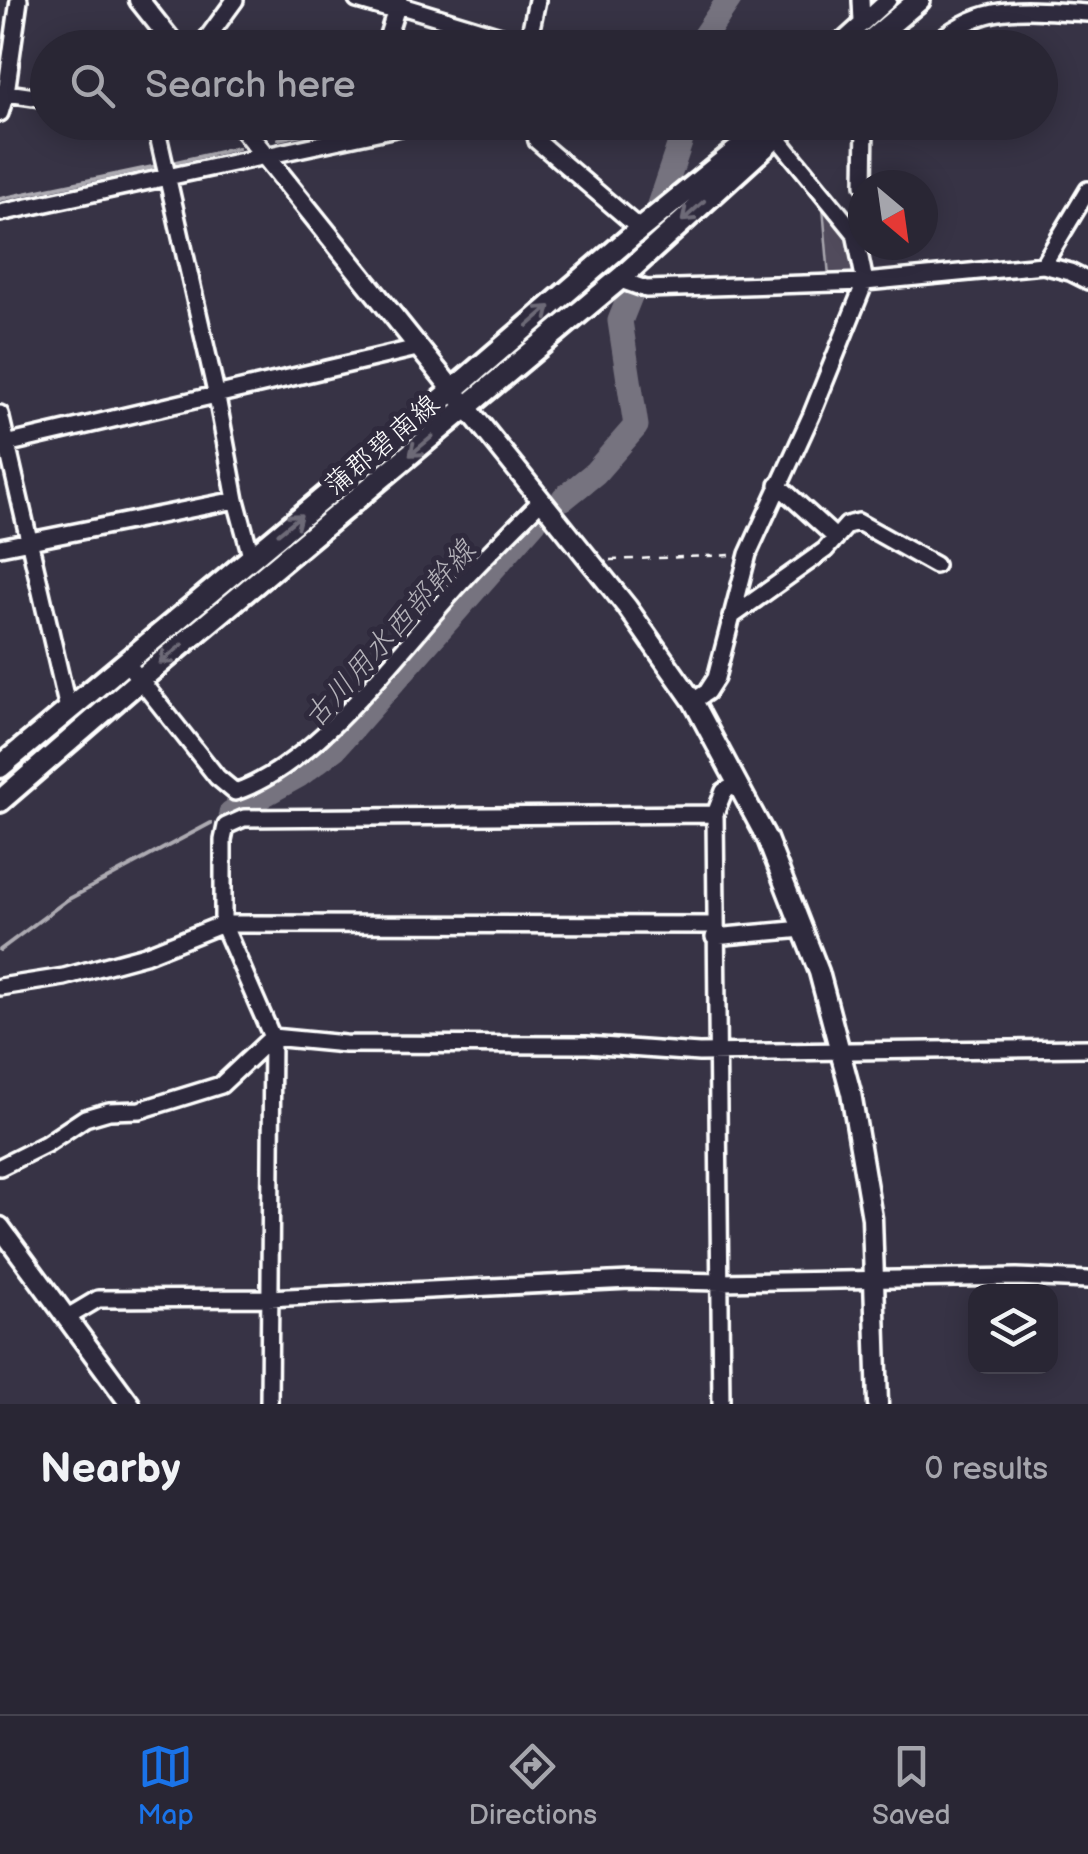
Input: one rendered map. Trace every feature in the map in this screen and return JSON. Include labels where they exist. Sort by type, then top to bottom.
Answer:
[{"type":"main road","points":[[883,30],[919,0]]},
{"type":"main road","points":[[896,30],[928,0]]},
{"type":"main road","name":"蒲郡碧南線","points":[[0,766],[453,390],[640,229],[757,140]]},
{"type":"main road","name":"蒲郡碧南線","points":[[0,801],[623,276],[761,140]]},
{"type":"street","points":[[0,113],[19,0]]},
{"type":"street","points":[[139,0],[163,30]]},
{"type":"street","points":[[213,30],[234,0]]},
{"type":"street","points":[[356,0],[388,8],[398,3],[479,30]]},
{"type":"street","points":[[530,30],[537,0]]},
{"type":"street","points":[[861,0],[862,22]]},
{"type":"street","points":[[854,30],[888,0]]},
{"type":"street","points":[[390,30],[398,3]]},
{"type":"street","points":[[952,30],[979,8],[1088,13]]},
{"type":"street","points":[[3,92],[30,96]]},
{"type":"street","points":[[158,140],[251,556]]},
{"type":"street","points":[[253,140],[591,562],[693,701],[767,839],[819,972],[865,1168],[876,1278],[878,1404]]},
{"type":"street","points":[[0,213],[165,170],[266,156],[324,140]]},
{"type":"street","points":[[537,140],[640,229]]},
{"type":"street","points":[[786,140],[848,223]]},
{"type":"street","points":[[864,170],[865,140]]},
{"type":"street","points":[[1042,265],[1088,190]]},
{"type":"street","points":[[693,701],[707,692],[716,678],[748,554],[812,416],[865,282],[861,260]]},
{"type":"street","points":[[623,276],[626,282],[646,288],[865,282],[1042,265],[1088,281]]},
{"type":"street","points":[[6,444],[417,348]]},
{"type":"street","points":[[0,414],[68,709]]},
{"type":"street","points":[[778,485],[836,538]]},
{"type":"street","points":[[0,547],[236,500]]},
{"type":"street","points":[[126,662],[217,778],[235,792],[256,784],[336,724],[470,572],[542,500]]},
{"type":"street","points":[[731,618],[825,550],[848,525],[858,522],[935,565]]},
{"type":"street","points":[[722,1404],[715,814],[724,791],[738,784]]},
{"type":"street","points":[[269,1404],[272,1037],[223,924],[226,826],[244,818],[715,814]]},
{"type":"street","points":[[0,987],[64,977],[145,955],[223,924],[803,929]]},
{"type":"street","points":[[0,1166],[46,1144],[84,1118],[109,1111],[140,1110],[221,1084],[272,1037],[345,1044],[587,1046],[718,1052],[1088,1048]]},
{"type":"street","points":[[0,1227],[130,1404]]},
{"type":"street","points":[[66,1318],[98,1298],[268,1298],[630,1280],[1017,1276],[1088,1280]]},
{"type":"path","points":[[591,562],[748,554]]},
{"type":"shaded area","points":[[823,207],[848,240],[848,260],[857,260],[859,277],[829,277]]},
{"type":"waterway","name":"古川用水西部幹線","points":[[708,30],[729,0]]},
{"type":"waterway","name":"古川用水西部幹線","points":[[659,205],[681,140]]},
{"type":"waterway","points":[[171,163],[238,148]]},
{"type":"waterway","points":[[0,199],[162,165]]},
{"type":"waterway","name":"古川用水西部幹線","points":[[564,498],[595,473],[636,426],[620,321],[632,291]]},
{"type":"waterway","name":"古川用水西部幹線","points":[[231,813],[299,775],[335,748],[535,521]]},
{"type":"waterway","name":"古川用水西部幹線","points":[[0,950],[67,900],[211,823]]}]
